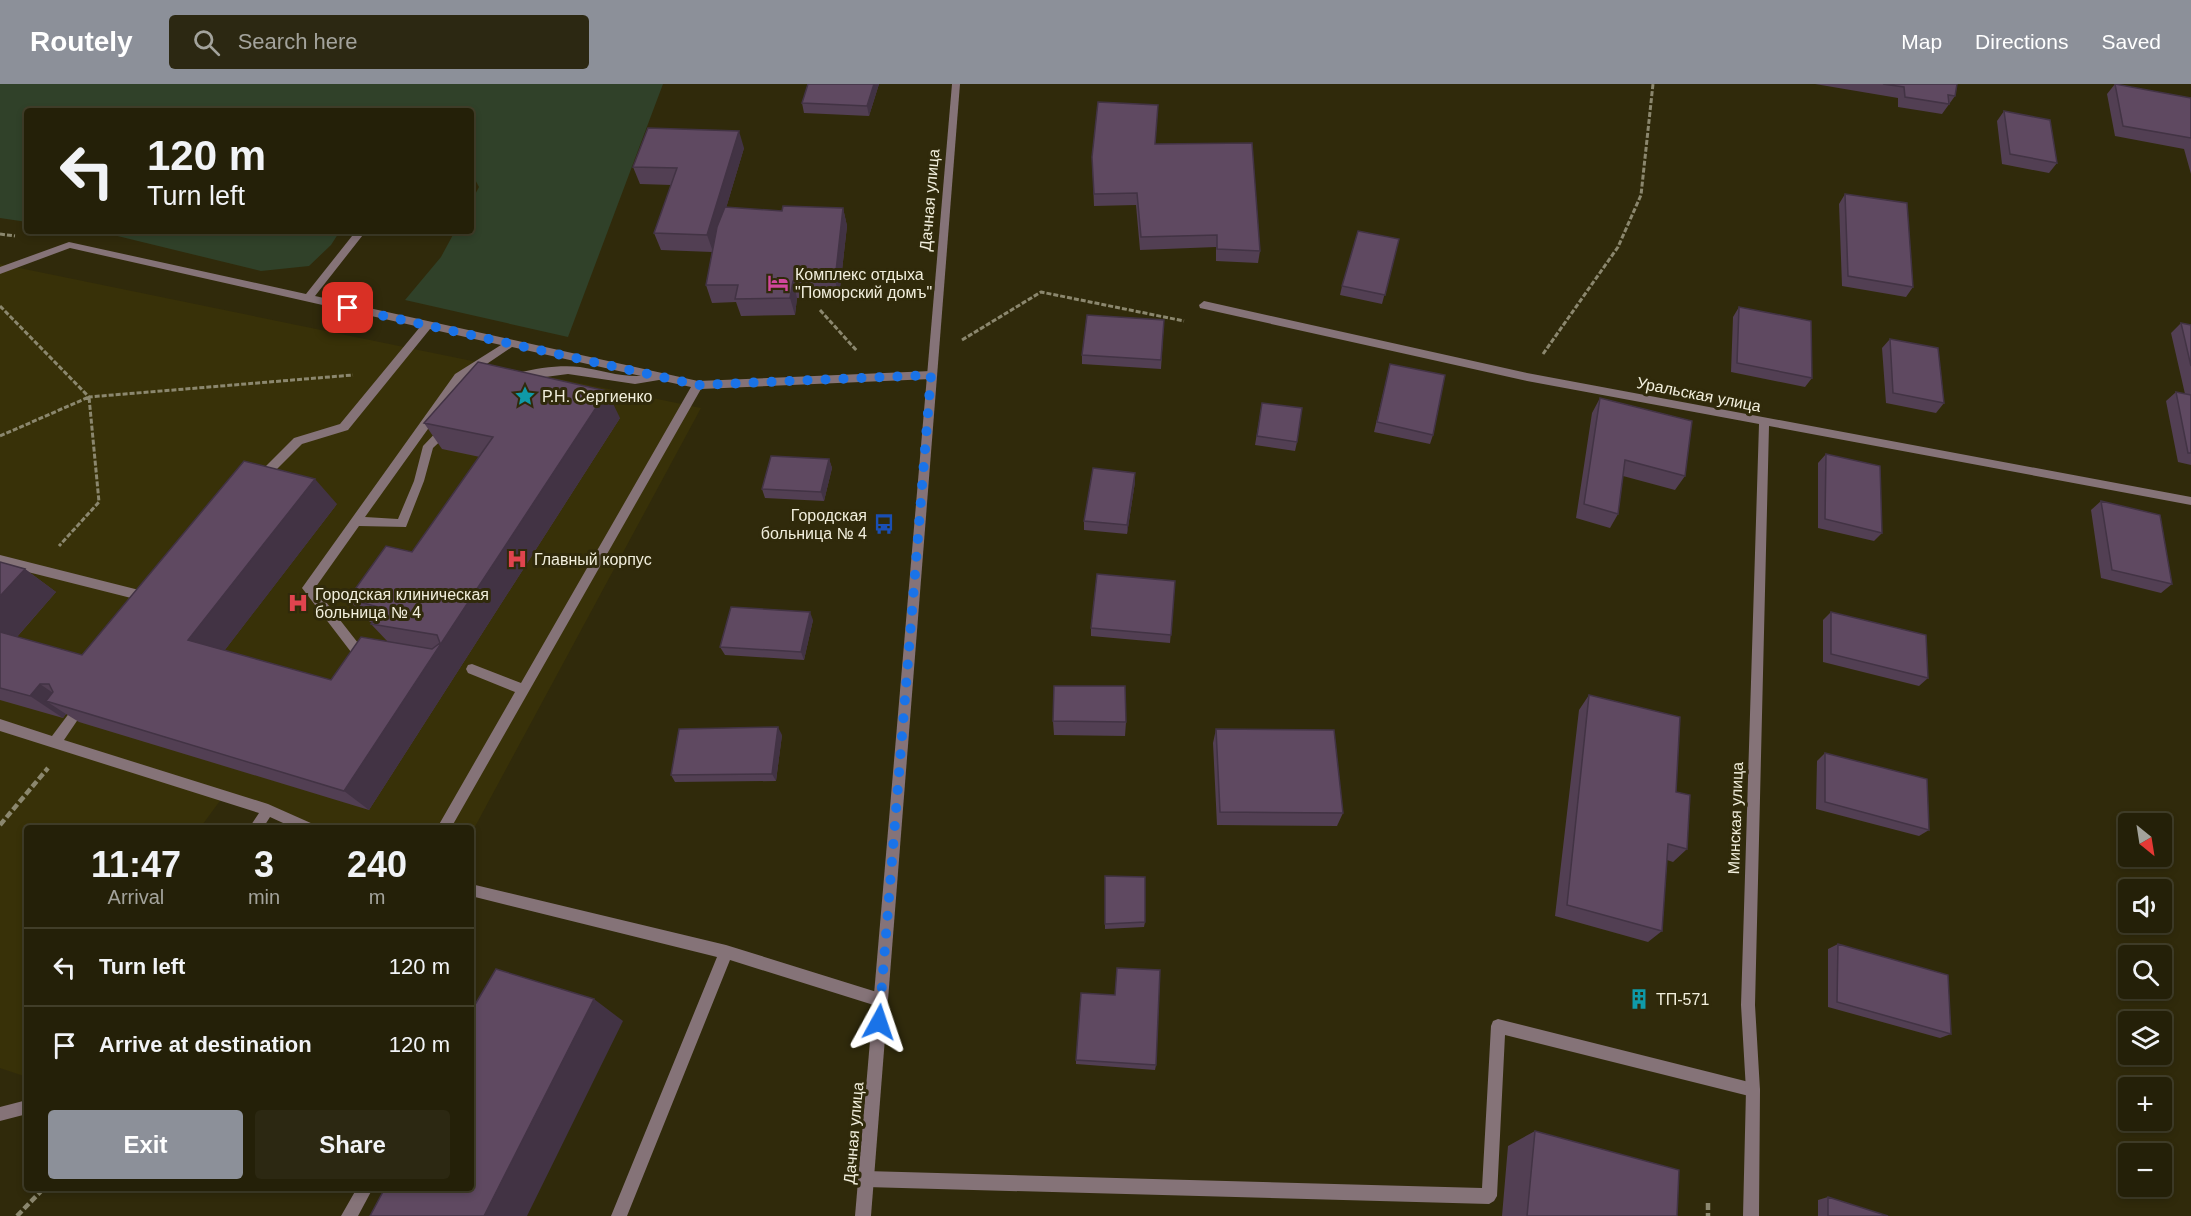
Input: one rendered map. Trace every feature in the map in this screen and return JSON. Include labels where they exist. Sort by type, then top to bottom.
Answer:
[{"type":"street","name":"Дачная улица","points":[[863,1216],[956,84]]},
{"type":"street","points":[[308,299],[359,234]]},
{"type":"street","points":[[0,271],[69,245],[698,385],[931,375]]},
{"type":"street","name":"Уральская улица","points":[[1204,306],[1527,377],[2191,501]]},
{"type":"street","points":[[255,484],[298,441],[344,427],[428,325]]},
{"type":"street","points":[[377,651],[355,648],[308,588],[459,377],[510,344]]},
{"type":"street","points":[[506,376],[539,375],[547,370],[558,370],[641,382],[658,376]]},
{"type":"street","points":[[446,825],[698,385]]},
{"type":"street","points":[[355,521],[402,524],[419,481],[428,446],[458,419]]},
{"type":"street","name":"Минская улица","points":[[1751,1216],[1753,1090],[1748,1005],[1764,421]]},
{"type":"street","points":[[0,560],[164,602]]},
{"type":"street","points":[[472,669],[524,690]]},
{"type":"street","points":[[56,741],[77,712]]},
{"type":"street","points":[[0,725],[56,741],[222,798],[268,810],[301,825]]},
{"type":"street","points":[[258,825],[268,810]]},
{"type":"street","points":[[474,892],[726,952],[880,1000]]},
{"type":"street","points":[[619,1216],[726,952]]},
{"type":"street","points":[[866,1179],[1489,1196],[1498,1026],[1753,1090]]},
{"type":"street","points":[[0,1114],[24,1108]]},
{"type":"street","points":[[349,1216],[363,1191]]},
{"type":"path","points":[[1527,377],[1618,247],[1641,195],[1653,84]]},
{"type":"path","points":[[932,358],[1041,292]]},
{"type":"path","points":[[0,306],[89,397],[99,502],[39,569]]},
{"type":"path","points":[[820,310],[860,355]]},
{"type":"path","points":[[0,435],[89,397],[390,371]]},
{"type":"path","points":[[0,825],[49,766],[56,741]]},
{"type":"path","points":[[16,1216],[41,1191]]},
{"type":"path","points":[[1708,1203],[1708,1216]]},
{"type":"shaded area","name":"Городская клиническая больница № 4","points":[[0,264],[701,408],[474,828],[474,825],[301,825],[222,798],[202,825],[24,825],[24,1076],[0,1068]]},
{"type":"green space","points":[[0,84],[663,84],[568,337],[405,300],[441,257],[453,234],[474,234],[474,196],[479,187],[474,178],[474,108],[24,108],[24,222],[0,218]]},
{"type":"green space","points":[[109,234],[338,234],[331,245],[309,266],[261,271]]},
{"type":"building","points":[[808,84],[874,84],[867,106],[802,103]]},
{"type":"building","points":[[1883,84],[1957,84],[1955,96],[1948,95],[1949,104],[1905,97],[1904,87]]},
{"type":"building","points":[[2115,84],[2191,98],[2191,138],[2123,126]]},
{"type":"building","points":[[1098,102],[1158,105],[1155,144],[1252,143],[1260,251],[1217,249],[1217,235],[1141,237],[1137,193],[1094,194],[1092,157]]},
{"type":"building","points":[[2004,111],[2050,120],[2057,163],[2010,154]]},
{"type":"building","points":[[648,128],[739,131],[707,235],[654,233],[677,168],[633,167]]},
{"type":"building","points":[[1845,194],[1907,203],[1913,287],[1848,276]]},
{"type":"building","points":[[783,206],[843,208],[835,280],[793,281],[790,298],[735,299],[738,285],[706,285],[717,227],[725,207],[782,211]]},
{"type":"building","points":[[1358,231],[1399,239],[1385,295],[1342,286]]},
{"type":"building","points":[[1739,307],[1811,321],[1812,378],[1737,363]]},
{"type":"building","points":[[1087,315],[1164,320],[1161,360],[1082,355]]},
{"type":"building","points":[[2181,323],[2191,325],[2191,366]]},
{"type":"building","points":[[1890,339],[1938,348],[1944,403],[1893,393]]},
{"type":"building","points":[[478,362],[607,391],[344,791],[46,701],[53,692],[49,684],[40,684],[30,696],[0,688],[0,632],[82,655],[244,461],[315,479],[188,640],[331,680],[361,637],[432,649],[440,643],[437,635],[371,624],[382,608],[348,599],[386,546],[412,552],[493,437],[424,423]]},
{"type":"building","points":[[1390,364],[1445,375],[1433,435],[1377,422]]},
{"type":"building","points":[[2176,392],[2191,395],[2191,453],[2188,453]]},
{"type":"building","points":[[1600,398],[1692,421],[1685,476],[1625,460],[1618,514],[1584,504]]},
{"type":"building","points":[[1262,403],[1302,408],[1297,442],[1257,436]]},
{"type":"building","points":[[1826,454],[1880,466],[1882,533],[1825,519]]},
{"type":"building","points":[[771,456],[829,459],[821,492],[762,489]]},
{"type":"building","points":[[1093,468],[1135,473],[1127,525],[1084,521]]},
{"type":"building","points":[[2101,501],[2160,515],[2172,584],[2112,570]]},
{"type":"building","points":[[0,562],[25,569],[0,596]]},
{"type":"building","points":[[1097,574],[1175,581],[1171,635],[1091,628]]},
{"type":"building","points":[[731,607],[810,612],[801,652],[720,647]]},
{"type":"building","points":[[1831,612],[1926,635],[1928,678],[1831,654]]},
{"type":"building","points":[[1054,686],[1125,686],[1126,722],[1053,721]]},
{"type":"building","points":[[1589,695],[1680,717],[1676,792],[1690,795],[1687,849],[1668,844],[1662,931],[1567,905]]},
{"type":"building","points":[[778,727],[772,774],[671,775],[679,729]]},
{"type":"building","points":[[1216,729],[1334,730],[1343,813],[1220,812]]},
{"type":"building","points":[[1825,753],[1927,779],[1929,830],[1825,802]]},
{"type":"building","points":[[1105,876],[1145,877],[1145,922],[1105,924]]},
{"type":"building","points":[[1838,944],[1948,975],[1951,1034],[1837,1002]]},
{"type":"building","points":[[1117,968],[1160,970],[1156,1065],[1076,1060],[1081,993],[1115,995]]},
{"type":"building","points":[[496,969],[594,999],[484,1216],[370,1216],[383,1191],[474,1191],[474,1002],[476,1003]]},
{"type":"building","points":[[1535,1131],[1679,1170],[1677,1216],[1527,1216]]},
{"type":"building","points":[[1828,1197],[1888,1216],[1828,1216]]},
{"type":"place","name":"Комплекс отдыха \"Поморский домъ\"","points":[[778,283]]},
{"type":"place","name":"Р.Н. Сергиенко","points":[[525,396]]},
{"type":"place","name":"Городская больница № 4","points":[[884,524]]},
{"type":"place","name":"Главный корпус","points":[[517,559]]},
{"type":"place","name":"Городская клиническая больница № 4","points":[[298,603]]},
{"type":"place","name":"ТП-571","points":[[1639,999]]},
{"type":"route","points":[[348,308],[698,385],[888,375],[931,375],[879,1022]]}]
